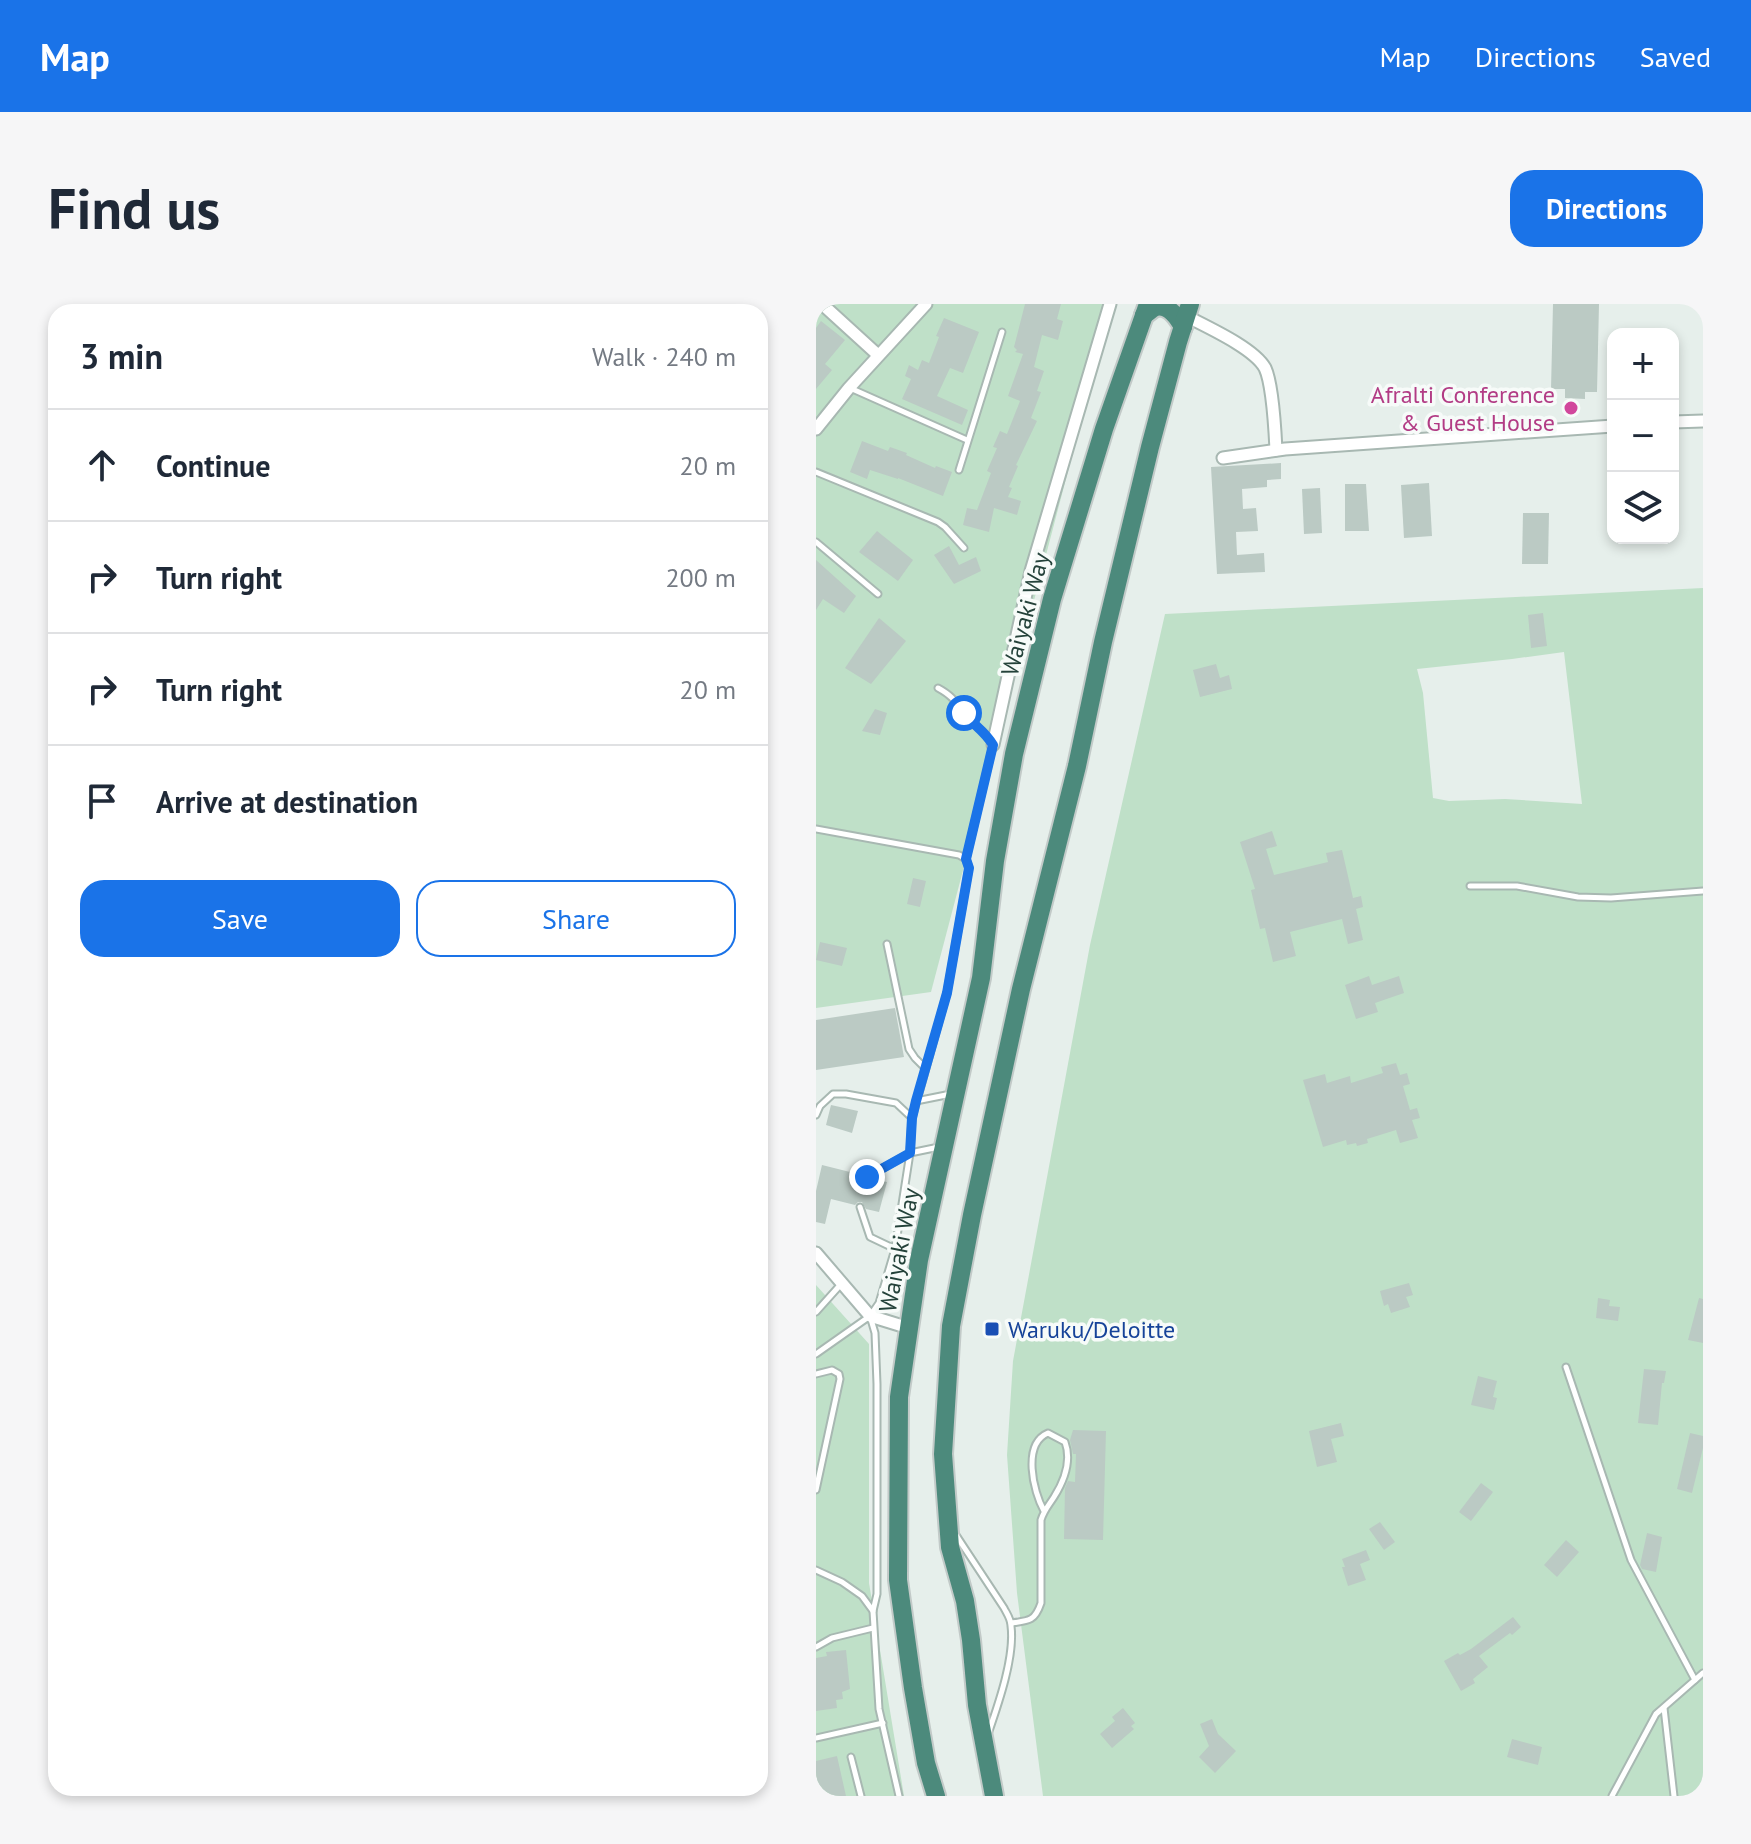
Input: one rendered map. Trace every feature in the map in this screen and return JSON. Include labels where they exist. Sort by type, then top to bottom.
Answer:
[{"type":"highway","points":[[994,1796],[977,1705],[965,1601],[950,1547],[943,1454],[951,1326],[1021,989],[1077,766],[1150,447],[1187,316],[1164,308],[1146,310]]},
{"type":"highway","name":"Waiyaki Way","points":[[936,1796],[926,1763],[898,1580],[899,1397],[919,1260],[981,978],[995,861],[1014,754],[1061,570],[1104,429],[1146,310]]},
{"type":"street","points":[[822,304],[878,355]]},
{"type":"street","points":[[993,745],[1031,571],[1110,304]]},
{"type":"street","points":[[816,429],[821,415],[922,305]]},
{"type":"street","points":[[1187,316],[1250,353],[1265,368],[1276,450]]},
{"type":"street","points":[[1679,422],[1703,421]]},
{"type":"street","points":[[1223,458],[1276,450],[1607,426]]},
{"type":"street","points":[[816,1253],[870,1316],[909,1328]]},
{"type":"lane","points":[[959,470],[1002,332]]},
{"type":"lane","points":[[849,388],[967,440]]},
{"type":"lane","points":[[816,472],[938,522],[964,548]]},
{"type":"lane","points":[[816,542],[878,594]]},
{"type":"lane","points":[[816,1354],[870,1316],[880,1302],[895,1249],[910,1153],[912,1118],[947,993],[969,868],[966,859],[993,745],[953,696],[938,688]]},
{"type":"lane","points":[[816,829],[959,855],[966,859]]},
{"type":"lane","points":[[1470,886],[1517,886],[1578,897],[1703,891]]},
{"type":"lane","points":[[887,944],[909,1049],[926,1069]]},
{"type":"lane","points":[[916,1101],[956,1093]]},
{"type":"lane","points":[[816,1115],[820,1106],[833,1094],[846,1094],[896,1103],[912,1118]]},
{"type":"lane","points":[[867,1177],[910,1153],[944,1146]]},
{"type":"lane","points":[[860,1207],[870,1237],[919,1260]]},
{"type":"lane","points":[[816,1312],[842,1283]]},
{"type":"lane","points":[[870,1316],[875,1333],[877,1399],[877,1594],[873,1628],[879,1709],[898,1796],[891,1796]]},
{"type":"lane","points":[[1566,1367],[1631,1560],[1695,1680]]},
{"type":"lane","points":[[816,1374],[832,1370],[839,1374],[840,1379],[816,1490]]},
{"type":"lane","points":[[1011,1623],[1033,1618],[1041,1603],[1041,1520],[1060,1486],[1069,1453],[1065,1442],[1048,1433],[1036,1443],[1032,1464],[1039,1502],[1044,1511]]},
{"type":"lane","points":[[949,1525],[1011,1623],[1000,1702],[984,1745]]},
{"type":"lane","points":[[816,1570],[862,1596],[873,1611]]},
{"type":"lane","points":[[816,1647],[832,1638],[873,1628]]},
{"type":"lane","points":[[1612,1796],[1656,1714],[1703,1673]]},
{"type":"lane","points":[[1664,1707],[1674,1796]]},
{"type":"lane","points":[[816,1738],[883,1723]]},
{"type":"lane","points":[[851,1757],[861,1796]]},
{"type":"green space","points":[[816,304],[1112,304],[931,992],[816,1008]]},
{"type":"green space","points":[[1703,588],[1703,1796],[1043,1796],[1017,1593],[1007,1455],[1013,1361],[1090,945],[1165,614]],"holes":[[[1564,652],[1582,804],[1433,798],[1423,693],[1417,669]]]},
{"type":"green space","points":[[816,1285],[869,1344],[869,1583],[904,1796],[816,1796]]},
{"type":"building","points":[[1025,304],[1061,304],[1057,319],[1063,321],[1058,340],[1042,335],[1034,367],[1044,371],[1037,391],[1041,392],[1031,418],[1037,421],[1009,487],[1012,488],[1008,497],[1021,501],[1017,515],[994,508],[989,532],[963,525],[967,508],[977,510],[991,473],[987,471],[997,448],[993,447],[1000,431],[1007,434],[1020,401],[1008,396],[1023,354],[1015,352],[1014,347]]},
{"type":"building","name":"Afralti Conference & Guest House","points":[[1553,304],[1599,304],[1597,392],[1585,392],[1585,399],[1565,398],[1565,389],[1551,389]]},
{"type":"building","points":[[944,318],[979,332],[963,373],[950,368],[937,396],[968,410],[962,425],[902,399],[911,379],[905,376],[909,365],[918,370],[922,360],[929,363]]},
{"type":"building","points":[[821,321],[845,340],[825,364],[832,370],[816,389],[816,328]]},
{"type":"building","points":[[862,441],[888,451],[890,447],[935,468],[952,472],[943,496],[870,470],[867,479],[850,472]]},
{"type":"building","points":[[1281,463],[1281,479],[1267,480],[1267,487],[1242,489],[1243,509],[1256,508],[1258,531],[1236,532],[1237,555],[1264,553],[1265,572],[1217,574],[1211,467]]},
{"type":"building","points":[[1429,483],[1432,536],[1404,538],[1401,485]]},
{"type":"building","points":[[1345,484],[1366,484],[1369,531],[1345,531]]},
{"type":"building","points":[[1320,488],[1322,533],[1304,534],[1302,489]]},
{"type":"building","points":[[1523,513],[1549,513],[1548,564],[1522,564]]},
{"type":"building","points":[[877,531],[913,560],[898,581],[859,552]]},
{"type":"building","points":[[949,546],[959,565],[976,557],[981,571],[954,584],[934,555]]},
{"type":"building","points":[[816,560],[856,596],[844,613],[823,599],[816,610]]},
{"type":"building","points":[[1543,613],[1547,646],[1531,648],[1528,615]]},
{"type":"building","points":[[879,618],[906,641],[871,684],[845,668]]},
{"type":"building","points":[[1216,664],[1220,678],[1229,675],[1232,689],[1200,697],[1193,670]]},
{"type":"building","points":[[875,709],[887,713],[880,735],[862,731]]},
{"type":"building","points":[[1272,831],[1277,846],[1266,849],[1274,875],[1328,862],[1326,853],[1342,850],[1353,898],[1361,896],[1363,907],[1356,909],[1363,940],[1348,944],[1342,919],[1290,932],[1296,956],[1273,962],[1265,928],[1260,929],[1251,890],[1255,889],[1240,842]]},
{"type":"building","points":[[913,878],[926,881],[920,907],[907,904]]},
{"type":"building","points":[[820,942],[847,948],[842,966],[816,960]]},
{"type":"building","points":[[1369,976],[1372,985],[1399,976],[1404,993],[1375,1003],[1378,1012],[1356,1019],[1345,985]]},
{"type":"building","points":[[895,1008],[904,1057],[816,1070],[816,1020]]},
{"type":"building","points":[[1396,1063],[1400,1075],[1407,1073],[1410,1084],[1403,1086],[1410,1110],[1417,1108],[1420,1118],[1412,1120],[1418,1138],[1400,1143],[1396,1130],[1367,1139],[1368,1143],[1357,1146],[1356,1143],[1347,1145],[1346,1140],[1323,1147],[1303,1080],[1325,1074],[1327,1083],[1350,1076],[1351,1083],[1383,1073],[1381,1067]]},
{"type":"building","points":[[831,1105],[858,1111],[852,1133],[826,1125]]},
{"type":"building","points":[[822,1165],[862,1175],[865,1182],[875,1179],[887,1182],[879,1212],[866,1209],[862,1202],[855,1205],[831,1199],[825,1224],[816,1222],[816,1191]]},
{"type":"building","points":[[1409,1283],[1413,1295],[1406,1297],[1410,1307],[1391,1313],[1388,1304],[1384,1306],[1380,1291]]},
{"type":"building","points":[[1598,1298],[1610,1300],[1609,1306],[1620,1307],[1618,1321],[1596,1318]]},
{"type":"building","points":[[1699,1298],[1703,1299],[1703,1343],[1688,1340]]},
{"type":"building","points":[[1644,1369],[1666,1371],[1658,1425],[1638,1423]]},
{"type":"building","points":[[1478,1376],[1497,1381],[1494,1410],[1471,1405]]},
{"type":"building","points":[[1341,1423],[1344,1436],[1331,1439],[1337,1462],[1317,1467],[1309,1431]]},
{"type":"building","points":[[1073,1430],[1106,1431],[1103,1540],[1064,1539],[1065,1488],[1068,1481],[1075,1482],[1076,1454],[1073,1454],[1070,1440]]},
{"type":"building","points":[[1690,1433],[1703,1436],[1692,1493],[1677,1489]]},
{"type":"building","points":[[1481,1483],[1493,1492],[1471,1521],[1459,1512]]},
{"type":"building","points":[[1380,1522],[1395,1542],[1384,1550],[1369,1529]]},
{"type":"building","points":[[1647,1533],[1662,1537],[1656,1572],[1642,1569],[1640,1565]]},
{"type":"building","points":[[1566,1540],[1579,1552],[1557,1577],[1544,1565]]},
{"type":"building","points":[[1366,1550],[1370,1560],[1360,1564],[1366,1580],[1348,1586],[1342,1559]]},
{"type":"building","points":[[1513,1617],[1521,1627],[1479,1656],[1488,1667],[1473,1679],[1475,1683],[1461,1691],[1444,1661],[1471,1649]]},
{"type":"building","points":[[846,1650],[850,1689],[842,1692],[843,1699],[836,1700],[837,1708],[816,1711],[816,1658],[827,1656],[826,1652]]},
{"type":"building","points":[[1123,1708],[1135,1723],[1131,1726],[1134,1729],[1112,1748],[1100,1734],[1115,1721],[1112,1717]]},
{"type":"building","points":[[1212,1719],[1218,1734],[1236,1751],[1215,1773],[1199,1757],[1209,1746],[1200,1724]]},
{"type":"building","points":[[1512,1739],[1542,1747],[1538,1765],[1507,1757]]},
{"type":"building","points":[[837,1756],[846,1796],[816,1796],[816,1761]]},
{"type":"place","name":"Afralti Conference & Guest House","points":[[1571,408]]},
{"type":"place","name":"Waruku/Deloitte","points":[[992,1329]]},
{"type":"route","points":[[867,1177],[910,1153],[912,1118],[947,993],[969,868],[966,859],[993,745],[986,733],[964,713]]}]
